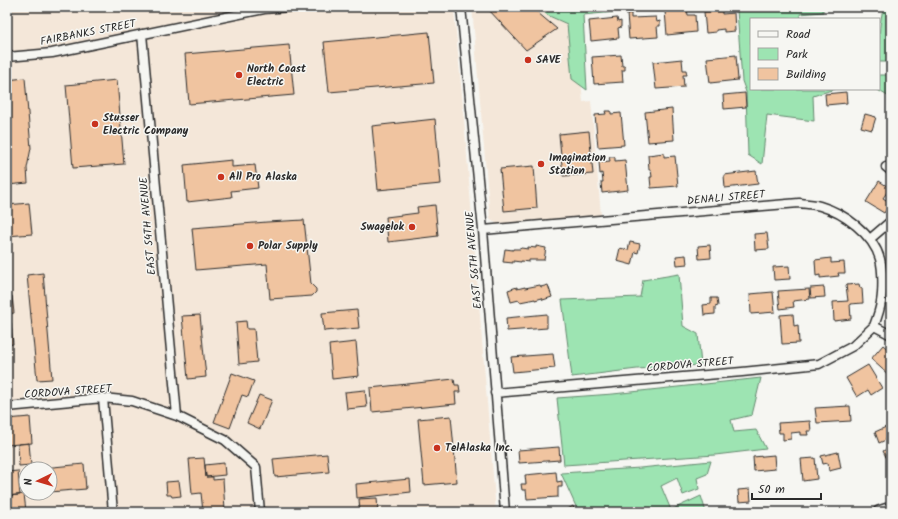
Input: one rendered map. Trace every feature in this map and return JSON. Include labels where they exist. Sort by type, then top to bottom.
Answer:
[{"type":"street","name":"FAIRBANKS STREET","points":[[7,57],[52,53],[264,9],[290,7]]},
{"type":"street","name":"EAST 56TH AVENUE","points":[[460,7],[483,230],[505,512]]},
{"type":"street","name":"EAST 54TH AVENUE","points":[[142,34],[177,416]]},
{"type":"street","name":"DENALI STREET","points":[[483,230],[799,203],[819,206],[837,212],[853,223],[870,239],[880,259],[882,279],[881,303],[874,326]]},
{"type":"street","points":[[870,239],[891,221]]},
{"type":"street","name":"CORDOVA STREET","points":[[495,393],[819,364],[853,346],[874,326]]},
{"type":"street","points":[[874,326],[891,335]]},
{"type":"street","name":"CORDOVA STREET","points":[[7,407],[103,398],[132,401],[177,416],[225,440],[256,467],[260,512]]},
{"type":"street","points":[[103,398],[113,512]]},
{"type":"street","points":[[880,512],[891,508]]},
{"type":"shaded area","points":[[7,7],[449,7],[454,11],[496,512],[7,512]]},
{"type":"shaded area","points":[[472,7],[550,7],[575,16],[583,102],[591,101],[601,215],[497,224],[490,218]]},
{"type":"green space","points":[[539,7],[670,7],[583,15],[587,90],[572,79],[567,24],[547,15]]},
{"type":"green space","points":[[725,7],[823,7],[823,12],[800,14],[801,18],[750,18],[750,90],[832,90],[813,96],[814,121],[767,115],[762,164],[748,155],[746,92],[742,81],[737,10]]},
{"type":"green space","points":[[884,7],[891,7],[891,62],[880,62],[880,28]]},
{"type":"green space","points":[[880,75],[891,75],[891,98],[878,90],[880,90]]},
{"type":"green space","points":[[679,274],[683,326],[698,334],[701,365],[637,369],[572,377],[562,300],[640,297],[643,280]]},
{"type":"green space","points":[[761,378],[752,415],[731,420],[734,432],[756,430],[766,449],[715,455],[564,465],[557,398],[613,394]]},
{"type":"green space","points":[[711,461],[707,474],[697,478],[699,489],[683,495],[677,478],[661,486],[671,510],[701,496],[706,512],[585,512],[583,508],[578,511],[561,473],[640,468]]},
{"type":"building","points":[[487,7],[531,7],[557,29],[526,50]]},
{"type":"building","points":[[687,9],[688,15],[695,15],[696,32],[667,35],[665,11]]},
{"type":"building","points":[[722,11],[722,14],[734,13],[735,31],[724,32],[724,29],[706,33],[704,12]]},
{"type":"building","points":[[631,13],[631,18],[656,17],[657,22],[660,21],[660,26],[657,26],[658,37],[629,39],[627,14]]},
{"type":"building","points":[[617,18],[618,22],[621,21],[621,27],[618,28],[619,38],[591,41],[589,21]]},
{"type":"building","points":[[429,32],[434,83],[329,92],[324,42]]},
{"type":"building","name":"North Coast Electric","points":[[289,45],[294,95],[189,104],[185,54]]},
{"type":"building","points":[[621,55],[622,66],[625,66],[625,70],[622,70],[623,82],[594,84],[592,57]]},
{"type":"building","points":[[736,55],[738,80],[710,83],[707,58]]},
{"type":"building","points":[[682,59],[683,70],[686,70],[687,75],[683,75],[684,87],[656,89],[653,62]]},
{"type":"building","points":[[25,78],[31,148],[27,168],[28,183],[7,185],[7,80]]},
{"type":"building","name":"Stusser Electric Company","points":[[117,80],[124,164],[73,168],[66,85]]},
{"type":"building","points":[[846,92],[847,103],[826,105],[825,94]]},
{"type":"building","points":[[745,93],[746,107],[724,109],[723,95]]},
{"type":"building","points":[[672,109],[674,140],[648,142],[645,112]]},
{"type":"building","points":[[605,111],[611,111],[611,114],[621,113],[624,145],[598,147],[595,115],[606,114]]},
{"type":"building","points":[[865,114],[876,117],[872,130],[861,127]]},
{"type":"building","points":[[435,119],[441,184],[378,190],[372,126]]},
{"type":"building","points":[[589,131],[593,174],[563,176],[559,134]]},
{"type":"building","points":[[664,153],[664,157],[675,156],[678,186],[651,188],[650,177],[652,177],[651,170],[649,170],[648,155]]},
{"type":"building","points":[[609,157],[615,157],[615,161],[625,160],[628,190],[602,193],[601,182],[603,182],[602,173],[600,174],[599,162],[610,161]]},
{"type":"building","name":"All Pro Alaska","points":[[232,160],[232,167],[255,165],[258,188],[231,191],[232,197],[187,202],[184,165]]},
{"type":"building","name":"Imagination Station","points":[[534,166],[537,208],[504,211],[500,169]]},
{"type":"building","points":[[756,171],[758,184],[725,188],[724,175]]},
{"type":"building","points":[[879,181],[890,188],[883,198],[891,203],[884,213],[866,202]]},
{"type":"building","points":[[29,203],[32,234],[7,236],[7,205]]},
{"type":"building","name":"Swagelok","points":[[435,205],[438,236],[388,242],[386,217],[418,213],[417,207]]},
{"type":"building","name":"Polar Supply","points":[[304,220],[311,284],[316,289],[316,292],[312,296],[270,299],[267,264],[196,270],[192,228]]},
{"type":"building","points":[[767,233],[769,249],[755,250],[754,234]]},
{"type":"building","points":[[630,242],[640,244],[638,253],[635,252],[632,265],[617,261],[620,248],[628,250]]},
{"type":"building","points":[[710,245],[711,258],[699,259],[698,246]]},
{"type":"building","points":[[536,246],[546,248],[544,260],[529,260],[529,262],[513,261],[513,263],[503,262],[505,249],[528,249],[528,247],[536,248]]},
{"type":"building","points":[[686,255],[687,264],[677,265],[676,256]]},
{"type":"building","points":[[831,258],[831,263],[844,262],[845,273],[838,273],[839,276],[820,278],[820,275],[816,276],[815,260]]},
{"type":"building","points":[[789,266],[790,279],[774,280],[773,267]]},
{"type":"building","points":[[43,273],[52,379],[37,380],[27,275]]},
{"type":"building","points":[[859,284],[860,288],[862,288],[863,303],[850,304],[851,319],[834,321],[833,302],[848,301],[846,285]]},
{"type":"building","points":[[540,285],[541,287],[548,285],[552,297],[543,300],[542,298],[511,302],[508,290],[517,287],[517,289]]},
{"type":"building","points":[[824,287],[825,297],[811,298],[810,288]]},
{"type":"building","points":[[809,289],[810,299],[793,301],[794,307],[780,309],[778,291]]},
{"type":"building","points":[[773,292],[775,312],[751,314],[750,294]]},
{"type":"building","points":[[7,296],[12,296],[14,313],[7,314]]},
{"type":"building","points":[[711,298],[717,298],[718,306],[715,307],[715,314],[704,315],[703,305],[711,304]]},
{"type":"building","points":[[357,310],[359,328],[324,331],[322,313]]},
{"type":"building","points":[[547,314],[547,328],[507,331],[506,318]]},
{"type":"building","points":[[793,314],[794,326],[798,325],[799,343],[782,344],[780,315]]},
{"type":"building","points":[[200,315],[206,377],[188,379],[182,316]]},
{"type":"building","points":[[246,321],[247,329],[254,329],[257,362],[239,364],[236,322]]},
{"type":"building","points":[[11,323],[13,344],[7,345],[7,324]]},
{"type":"building","points":[[356,342],[359,376],[332,379],[329,345]]},
{"type":"building","points":[[883,345],[891,352],[891,377],[871,359]]},
{"type":"building","points":[[553,354],[555,368],[513,372],[511,357]]},
{"type":"building","points":[[868,365],[882,388],[871,395],[868,390],[857,397],[846,378]]},
{"type":"building","points":[[232,373],[254,381],[248,397],[242,395],[230,428],[214,422]]},
{"type":"building","points":[[454,379],[455,385],[459,385],[460,392],[455,392],[456,404],[372,412],[370,388]]},
{"type":"building","points":[[365,390],[367,407],[347,409],[345,392]]},
{"type":"building","points":[[259,395],[272,400],[260,429],[247,423]]},
{"type":"building","points":[[850,406],[851,421],[817,423],[815,408]]},
{"type":"building","name":"TelAlaska Inc.","points":[[451,416],[457,482],[424,485],[418,419]]},
{"type":"building","points":[[30,417],[32,443],[7,445],[7,419]]},
{"type":"building","points":[[810,421],[811,431],[807,431],[808,435],[800,435],[800,432],[791,433],[791,439],[783,440],[783,433],[779,433],[778,423]]},
{"type":"building","points":[[886,427],[890,438],[879,443],[875,432]]},
{"type":"building","points":[[29,443],[31,461],[19,461],[18,444]]},
{"type":"building","points":[[559,447],[560,460],[519,463],[518,450]]},
{"type":"building","points":[[891,447],[891,467],[883,451]]},
{"type":"building","points":[[838,452],[841,468],[829,471],[828,463],[823,464],[821,456]]},
{"type":"building","points":[[327,454],[329,472],[275,477],[273,459]]},
{"type":"building","points":[[774,455],[775,469],[754,471],[753,457]]},
{"type":"building","points":[[204,458],[206,477],[213,477],[213,480],[223,479],[225,510],[203,512],[201,493],[192,494],[189,459]]},
{"type":"building","points":[[815,458],[817,479],[803,481],[801,459]]},
{"type":"building","points":[[224,463],[225,475],[206,477],[205,465]]},
{"type":"building","points":[[84,464],[86,489],[58,491],[58,467]]},
{"type":"building","points":[[18,471],[18,495],[7,496],[7,472]]},
{"type":"building","points":[[556,472],[557,482],[562,481],[562,487],[558,487],[558,497],[527,499],[526,490],[522,490],[521,484],[526,484],[525,475]]},
{"type":"building","points":[[410,479],[411,492],[357,498],[356,484]]},
{"type":"building","points":[[179,481],[181,496],[172,497],[171,495],[167,495],[166,482]]},
{"type":"building","points":[[750,489],[751,501],[739,502],[738,490]]},
{"type":"building","points":[[18,495],[18,501],[25,501],[26,511],[7,512],[7,496]]},
{"type":"building","points":[[377,498],[378,512],[360,512],[359,499]]},
{"type":"building","points":[[573,506],[575,512],[569,512],[568,509]]},
{"type":"building","points":[[583,508],[585,512],[575,512]]},
{"type":"place","name":"SAVE","points":[[528,60]]},
{"type":"place","name":"North Coast Electric","points":[[239,75]]},
{"type":"place","name":"Stusser Electric Company","points":[[95,124]]},
{"type":"place","name":"Imagination Station","points":[[541,164]]},
{"type":"place","name":"All Pro Alaska","points":[[221,177]]},
{"type":"place","name":"Swagelok","points":[[412,227]]},
{"type":"place","name":"Polar Supply","points":[[250,246]]},
{"type":"place","name":"TelAlaska Inc.","points":[[437,448]]}]
